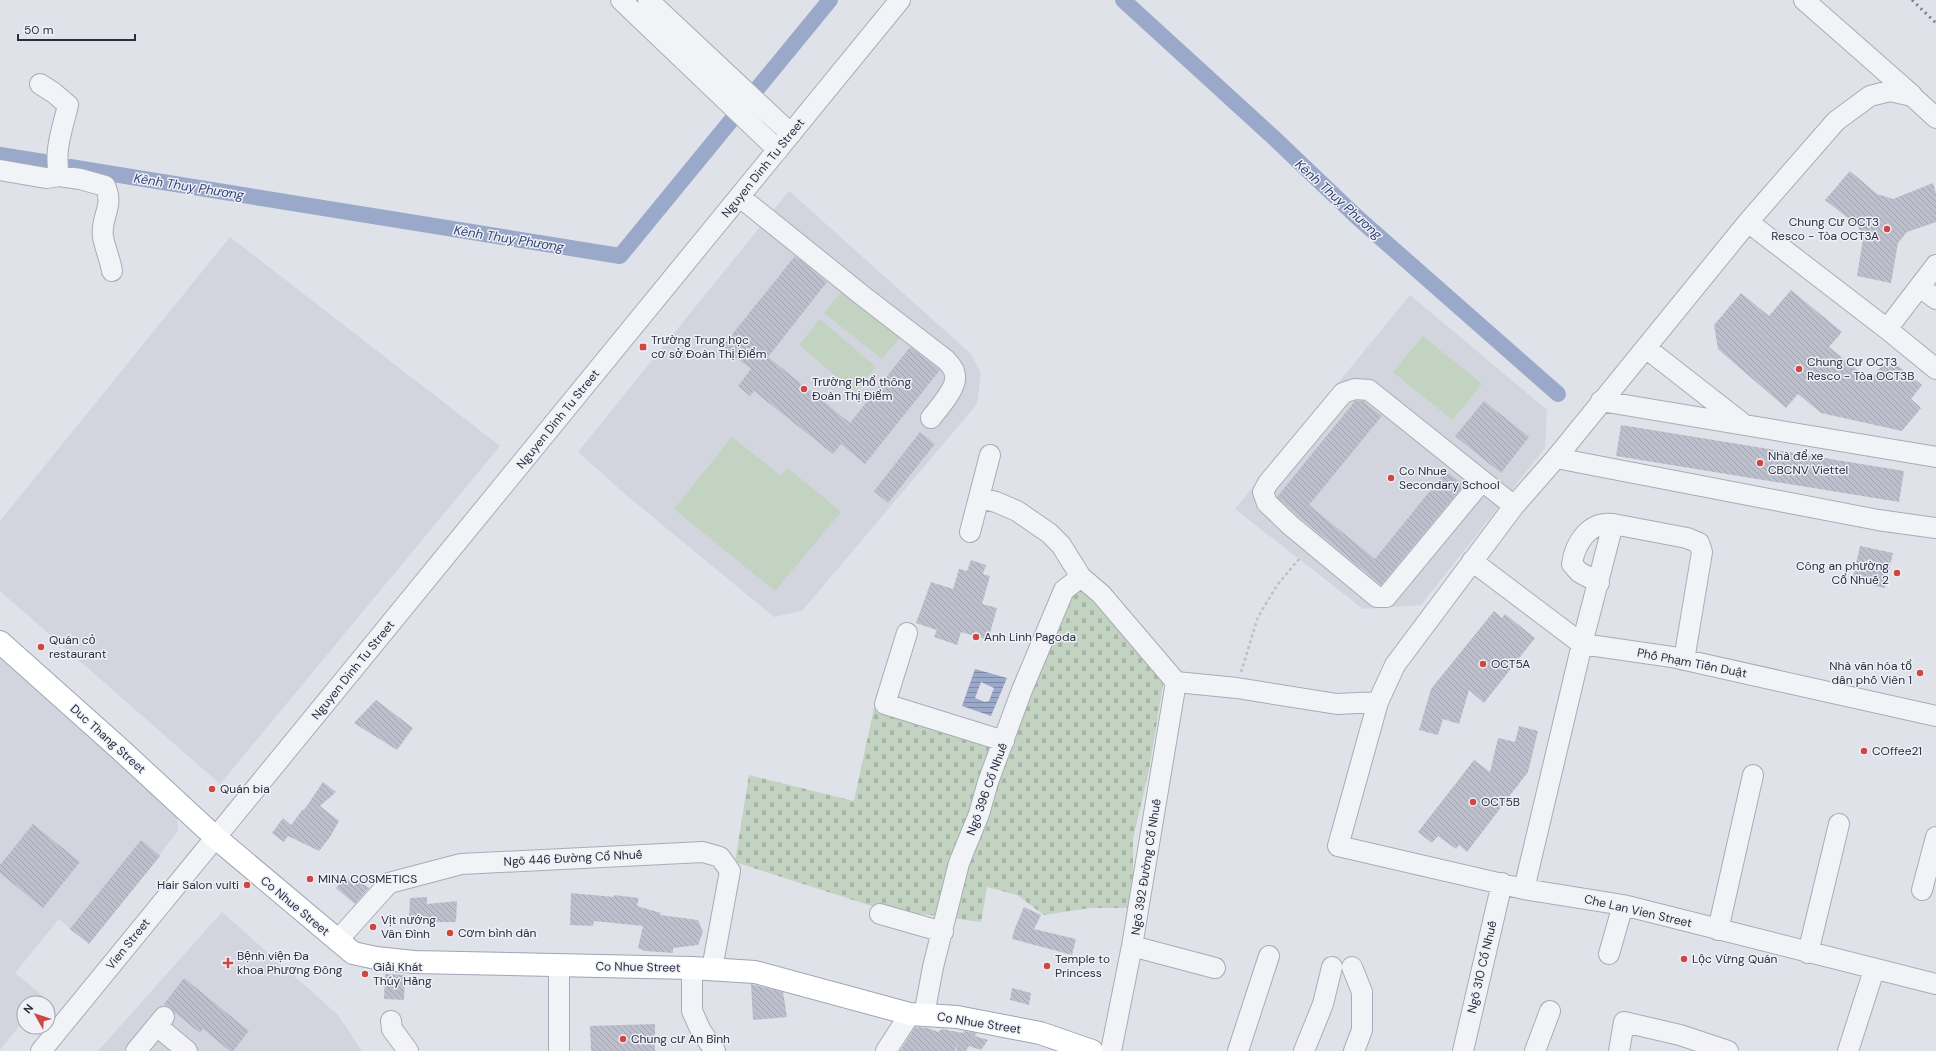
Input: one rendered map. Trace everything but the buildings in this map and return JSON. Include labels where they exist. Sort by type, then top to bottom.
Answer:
[{"type":"main road","name":"Duc Thang Street","points":[[0,642],[121,750],[215,838]]},
{"type":"main road","name":"Co Nhue Street","points":[[215,838],[353,953],[376,958],[414,962],[702,969],[755,972],[917,1014],[957,1017],[1040,1033],[1091,1051]]},
{"type":"street","points":[[622,0],[778,150]]},
{"type":"street","points":[[648,0],[791,134]]},
{"type":"street","name":"Nguyen Dinh Tu Street","points":[[215,838],[900,0]]},
{"type":"street","points":[[1804,0],[1936,118]]},
{"type":"street","points":[[0,170],[46,178],[57,160],[68,105],[40,84]]},
{"type":"street","points":[[980,498],[996,502],[1017,511],[1050,533],[1061,545],[1082,577],[1101,594],[1176,682],[1237,688],[1310,701],[1337,704],[1378,702],[1395,665],[1514,506],[1556,458],[1748,222],[1836,121],[1870,96],[1890,91],[1912,96]]},
{"type":"street","points":[[57,160],[80,179],[105,186],[110,200],[104,223],[103,237],[112,271]]},
{"type":"street","points":[[740,196],[863,296],[946,360],[952,367],[956,376],[954,384],[931,418]]},
{"type":"street","points":[[1748,222],[1887,329],[1936,369]]},
{"type":"street","points":[[1887,329],[1936,265]]},
{"type":"street","points":[[1920,287],[1936,299]]},
{"type":"street","points":[[1646,348],[1745,425]]},
{"type":"street","points":[[1482,481],[1386,597],[1377,597],[1290,525],[1267,502],[1263,492],[1268,482],[1343,393],[1355,388],[1369,390],[1514,506]]},
{"type":"street","points":[[1601,401],[1936,457]]},
{"type":"street","points":[[970,532],[990,455]]},
{"type":"street","points":[[1556,458],[1878,520],[1936,528]]},
{"type":"street","points":[[1599,583],[1579,572],[1572,564],[1574,552],[1583,536],[1595,526],[1606,523],[1613,524],[1688,538],[1699,543],[1702,552],[1684,660]]},
{"type":"street","points":[[1524,889],[1582,644],[1599,583],[1613,524]]},
{"type":"street","name":"Phố Phạm Tiến Duật","points":[[1472,561],[1582,644],[1684,660],[1935,712]]},
{"type":"street","name":"Ngõ 396 Cổ Nhuế","points":[[917,1014],[943,932],[959,863],[979,814],[988,782],[1022,690],[1064,590],[1082,577]]},
{"type":"street","points":[[907,632],[885,704],[1004,741]]},
{"type":"street","name":"Ngõ 392 Đường Cổ Nhuế","points":[[1111,1051],[1132,946],[1176,682]]},
{"type":"street","name":"Che Lan Vien Street","points":[[1378,702],[1338,846],[1524,889],[1623,905],[1874,970],[1936,984]]},
{"type":"street","points":[[1718,930],[1753,774]]},
{"type":"street","points":[[1808,953],[1839,824]]},
{"type":"street","points":[[1922,890],[1936,837]]},
{"type":"street","name":"Vien Street","points":[[41,1051],[215,838]]},
{"type":"street","name":"Ngõ 446 Đường Cổ Nhuế","points":[[337,941],[389,883],[461,864],[704,852],[720,857],[730,871],[702,969],[692,1011],[701,1031],[715,1051]]},
{"type":"street","name":"Ngõ 310 Cổ Nhuế","points":[[1463,1051],[1502,883]]},
{"type":"street","points":[[1609,954],[1623,905]]},
{"type":"street","points":[[880,914],[943,932]]},
{"type":"street","points":[[1132,946],[1215,968]]},
{"type":"street","points":[[1238,1051],[1269,956]]},
{"type":"street","points":[[559,965],[559,1051]]},
{"type":"street","points":[[1304,1051],[1322,1004],[1332,967]]},
{"type":"street","points":[[1352,967],[1362,992],[1362,1030],[1354,1051]]},
{"type":"street","points":[[1848,1051],[1874,970]]},
{"type":"street","points":[[1535,1051],[1550,1010]]},
{"type":"street","points":[[886,1051],[917,1014]]},
{"type":"street","points":[[136,1051],[160,1021],[187,1051]]},
{"type":"street","points":[[391,1021],[392,1029],[408,1051]]},
{"type":"street","points":[[1619,1051],[1624,1022],[1680,1035],[1728,1051]]},
{"type":"path","points":[[1237,688],[1258,617],[1277,585],[1300,558]]},
{"type":"shaded area","name":"Trường Phổ thông Đoàn Thị Điểm","points":[[789,191],[970,353],[981,373],[977,404],[802,611],[774,617],[625,494],[578,452]]},
{"type":"shaded area","points":[[230,237],[500,446],[220,784],[0,591],[0,521]]},
{"type":"shaded area","name":"Co Nhue Secondary School","points":[[1410,295],[1547,410],[1545,448],[1421,605],[1363,609],[1235,509]]},
{"type":"shaded area","points":[[0,655],[177,814],[178,831],[89,944],[59,919],[15,973],[42,995],[16,995],[16,1030],[0,1050]]},
{"type":"shaded area","name":"Bệnh viện Đa khoa Phương Đông","points":[[222,912],[338,1015],[362,1051],[98,1051]]},
{"type":"green space","points":[[845,287],[903,333],[882,359],[824,313]]},
{"type":"green space","points":[[820,319],[876,367],[855,392],[799,345]]},
{"type":"green space","points":[[1423,336],[1482,384],[1452,420],[1393,372]]},
{"type":"green space","points":[[732,437],[781,476],[788,468],[841,512],[775,591],[674,509]]},
{"type":"green space","points":[[1078,585],[1125,633],[1164,679],[1149,770],[1133,839],[1133,908],[1090,908],[1044,915],[1017,895],[987,887],[981,922],[878,908],[735,862],[749,775],[854,801],[874,708],[1008,745],[1069,588]]},
{"type":"water","points":[[975,669],[1007,678],[991,716],[962,706]],"holes":[[[981,682],[994,688],[989,701],[985,702],[975,698]]]},
{"type":"waterway","name":"Kênh Thuỵ Phương","points":[[70,167],[620,256],[830,0]]},
{"type":"waterway","name":"Kênh Thuỵ Phương","points":[[1123,0],[1273,137],[1358,218],[1558,394]]},
{"type":"waterway","name":"Kênh Thuỵ Phương","points":[[0,155],[44,162]]},
{"type":"railway","points":[[1912,0],[1936,23]]},
{"type":"place","name":"Chung Cư OCT3 Resco - Tòa OCT3A","points":[[1887,229]]},
{"type":"place","name":"Trường Trung học cơ sở Đoàn Thị Điểm","points":[[643,347]]},
{"type":"place","name":"Chung Cư OCT3 Resco - Tòa OCT3B","points":[[1799,369]]},
{"type":"place","name":"Trường Phổ thông Đoàn Thị Điểm","points":[[804,389]]},
{"type":"place","name":"Nhà để xe CBCNV Viettel","points":[[1760,463]]},
{"type":"place","name":"Co Nhue Secondary School","points":[[1391,478]]},
{"type":"place","name":"Công an phường Cổ Nhuế 2","points":[[1897,573]]},
{"type":"place","name":"Anh Linh Pagoda","points":[[976,637]]},
{"type":"place","name":"Quán cỏ restaurant","points":[[41,647]]},
{"type":"place","name":"OCT5A","points":[[1483,664]]},
{"type":"place","name":"Nhà văn hóa tổ dân phố Viên 1","points":[[1920,673]]},
{"type":"place","name":"COffee21","points":[[1864,751]]},
{"type":"place","name":"Quán bia","points":[[212,789]]},
{"type":"place","name":"OCT5B","points":[[1473,802]]},
{"type":"place","name":"MINA COSMETICS","points":[[310,879]]},
{"type":"place","name":"Hair Salon vulti","points":[[247,885]]},
{"type":"place","name":"Vịt nướng Vân Đình","points":[[373,927]]},
{"type":"place","name":"Cơm bình dân","points":[[450,933]]},
{"type":"place","name":"Lộc Vừng Quán","points":[[1684,959]]},
{"type":"place","name":"Bệnh viện Đa khoa Phương Đông","points":[[228,963]]},
{"type":"place","name":"Temple to Princess","points":[[1047,966]]},
{"type":"place","name":"Giải Khát Thúy Hằng","points":[[365,974]]},
{"type":"place","name":"Chung cư An Bình","points":[[623,1039]]}]
